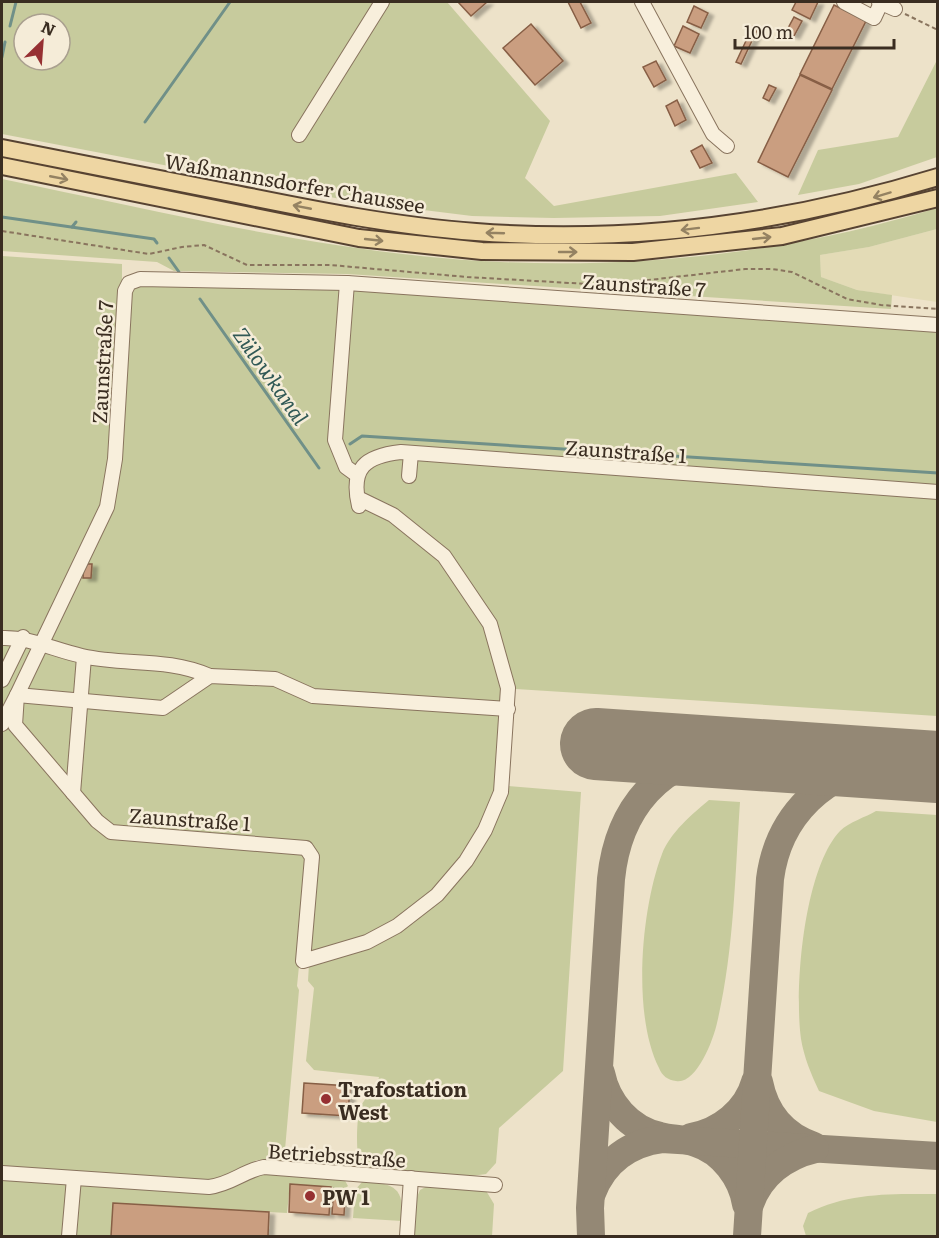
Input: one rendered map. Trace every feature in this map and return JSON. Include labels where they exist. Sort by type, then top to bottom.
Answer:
[{"type":"main road","name":"Waßmannsdorfer Chaussee","points":[[2,148],[354,218],[476,232],[572,236],[663,232],[782,218],[863,200],[938,177]]},
{"type":"main road","name":"Waßmannsdorfer Chaussee","points":[[2,166],[359,238],[482,251],[633,252],[782,236],[938,198]]},
{"type":"street","points":[[299,135],[382,2]]},
{"type":"street","points":[[642,2],[713,134],[727,147]]},
{"type":"street","points":[[844,2],[874,18],[880,2],[895,9]]},
{"type":"street","name":"Zaunstraße 7","points":[[54,615],[107,507],[115,459],[125,291],[129,283],[140,279],[347,283],[938,325]]},
{"type":"street","points":[[2,638],[23,637],[84,657],[186,666],[210,676],[275,679],[313,696],[508,709],[508,688],[490,624],[444,556],[393,515],[359,504],[355,488],[357,475],[346,467],[337,450],[335,440],[347,283]]},
{"type":"street","points":[[409,476],[411,453]]},
{"type":"street","name":"Zaunstraße 1","points":[[357,475],[366,463],[380,455],[411,453],[938,492]]},
{"type":"street","name":"Zaunstraße 1","points":[[54,615],[16,695],[15,725],[97,822],[111,832],[306,848],[312,857],[303,961],[367,942],[386,932],[437,895],[453,879],[484,830],[501,792],[508,709]]},
{"type":"street","points":[[2,680],[23,637]]},
{"type":"street","points":[[73,793],[84,657]]},
{"type":"street","points":[[2,724],[16,695],[163,708],[210,676]]},
{"type":"street","name":"Betriebsstraße","points":[[2,1173],[209,1186],[233,1182],[247,1172],[264,1167],[495,1185]]},
{"type":"street","points":[[69,1236],[74,1178]]},
{"type":"street","points":[[407,1236],[411,1178]]},
{"type":"path","points":[[895,9],[938,30]]},
{"type":"path","points":[[2,231],[149,254],[204,245],[247,265],[330,265],[467,278],[605,285],[745,269],[772,269],[792,272],[848,299],[881,305],[938,309]]},
{"type":"shaded area","points":[[937,229],[937,302],[857,290],[821,277],[820,255],[869,247]]},
{"type":"green space","points":[[2,2],[447,2],[550,121],[525,178],[554,206],[736,173],[758,202],[660,216],[554,218],[472,216],[351,201],[2,134]]},
{"type":"green space","points":[[937,60],[937,157],[859,184],[798,195],[818,150],[898,137]]},
{"type":"green space","points":[[2,179],[300,239],[421,256],[481,261],[597,263],[712,255],[825,237],[937,208],[937,229],[869,247],[820,255],[821,277],[857,290],[892,295],[891,309],[347,274],[174,271],[157,262],[2,251]]},
{"type":"green space","points":[[2,256],[122,264],[122,284],[314,287],[937,328],[937,716],[502,688],[494,787],[497,788],[478,833],[448,879],[397,921],[363,939],[300,956],[284,1161],[257,1160],[213,1182],[2,1168]]},
{"type":"green space","points":[[507,786],[581,792],[563,1071],[499,1128],[496,1163],[486,1174],[472,1176],[365,1168],[360,1166],[358,1154],[359,1114],[362,1104],[376,1086],[379,1077],[314,1070],[306,1061],[314,988],[308,981],[309,964],[442,897]]},
{"type":"green space","points":[[709,800],[740,802],[727,969],[712,1040],[697,1069],[683,1080],[676,1081],[668,1079],[659,1068],[645,1020],[642,962],[645,932],[649,903],[662,854],[682,824]]},
{"type":"green space","points":[[876,811],[937,815],[937,1122],[874,1111],[819,1091],[802,1046],[799,1017],[801,961],[804,930],[818,872],[828,849],[840,831]]},
{"type":"green space","points":[[265,1173],[343,1177],[348,1186],[342,1191],[333,1191],[333,1187],[290,1184],[287,1213],[269,1212],[268,1236],[2,1236],[2,1178],[217,1192]]},
{"type":"green space","points":[[363,1181],[383,1184],[395,1189],[401,1201],[402,1221],[353,1218],[355,1190]]},
{"type":"green space","points":[[433,1183],[485,1189],[494,1204],[492,1236],[414,1236],[417,1197],[420,1190]]},
{"type":"green space","points":[[937,1194],[937,1236],[806,1236],[803,1226],[808,1213],[839,1201],[871,1196]]},
{"type":"building","points":[[458,2],[487,2],[471,16]]},
{"type":"building","points":[[568,2],[580,2],[591,23],[581,28]]},
{"type":"building","points":[[796,2],[818,2],[810,19],[792,10]]},
{"type":"building","points":[[834,5],[866,21],[832,89],[800,74]]},
{"type":"building","points":[[694,6],[708,13],[701,28],[687,22]]},
{"type":"building","points":[[794,17],[802,21],[794,36],[786,32]]},
{"type":"building","points":[[531,24],[563,61],[535,85],[503,48]]},
{"type":"building","points":[[683,26],[699,34],[690,53],[674,46]]},
{"type":"building","points":[[753,26],[758,28],[741,64],[736,62]]},
{"type":"building","points":[[656,61],[666,80],[654,87],[643,67]]},
{"type":"building","points":[[800,75],[832,90],[788,177],[758,162]]},
{"type":"building","points":[[769,85],[776,88],[769,101],[763,98]]},
{"type":"building","points":[[677,100],[686,120],[675,126],[666,106]]},
{"type":"building","points":[[702,145],[712,163],[700,168],[691,151]]},
{"type":"building","points":[[84,564],[92,564],[91,578],[83,578]]},
{"type":"building","name":"Trafostation West","points":[[304,1083],[350,1086],[348,1116],[302,1113]]},
{"type":"building","name":"PW 1","points":[[290,1184],[331,1187],[329,1215],[289,1212]]},
{"type":"building","points":[[333,1198],[345,1199],[344,1215],[332,1214]]},
{"type":"building","points":[[113,1203],[269,1212],[268,1236],[111,1236]]},
{"type":"waterway","name":"Zülowkanal","points":[[10,26],[16,2]]},
{"type":"waterway","points":[[145,122],[230,2]]},
{"type":"waterway","name":"Zülowkanal","points":[[2,57],[5,42]]},
{"type":"waterway","name":"Zülowkanal","points":[[2,217],[154,239],[157,243]]},
{"type":"waterway","name":"Zülowkanal","points":[[72,227],[76,222]]},
{"type":"waterway","name":"Zülowkanal","points":[[169,258],[179,272]]},
{"type":"waterway","name":"Zülowkanal","points":[[200,299],[319,468]]},
{"type":"waterway","points":[[350,444],[362,436],[938,473]]},
{"type":"taxiway","points":[[591,1236],[590,1208],[611,879],[615,854],[633,809],[647,791],[664,776],[684,765],[707,757],[733,753]]},
{"type":"taxiway","points":[[747,1236],[770,879],[775,856],[794,816],[825,786],[845,775],[889,764]]},
{"type":"taxiway","points":[[601,1073],[608,1095],[629,1121],[649,1133],[705,1147],[722,1159],[735,1175],[746,1204]]},
{"type":"taxiway","points":[[691,1137],[712,1130],[731,1118],[746,1102],[755,1082]]},
{"type":"taxiway","points":[[759,1082],[766,1104],[778,1122],[785,1130],[803,1142],[814,1146]]},
{"type":"taxiway","points":[[592,1193],[611,1163],[629,1149],[662,1139],[938,1156]]},
{"type":"taxiway","points":[[750,1204],[760,1184],[775,1168],[794,1156],[815,1149]]},
{"type":"runway","points":[[596,744],[938,767]]},
{"type":"place","name":"Trafostation West","points":[[326,1099]]},
{"type":"place","name":"PW 1","points":[[310,1196]]}]
